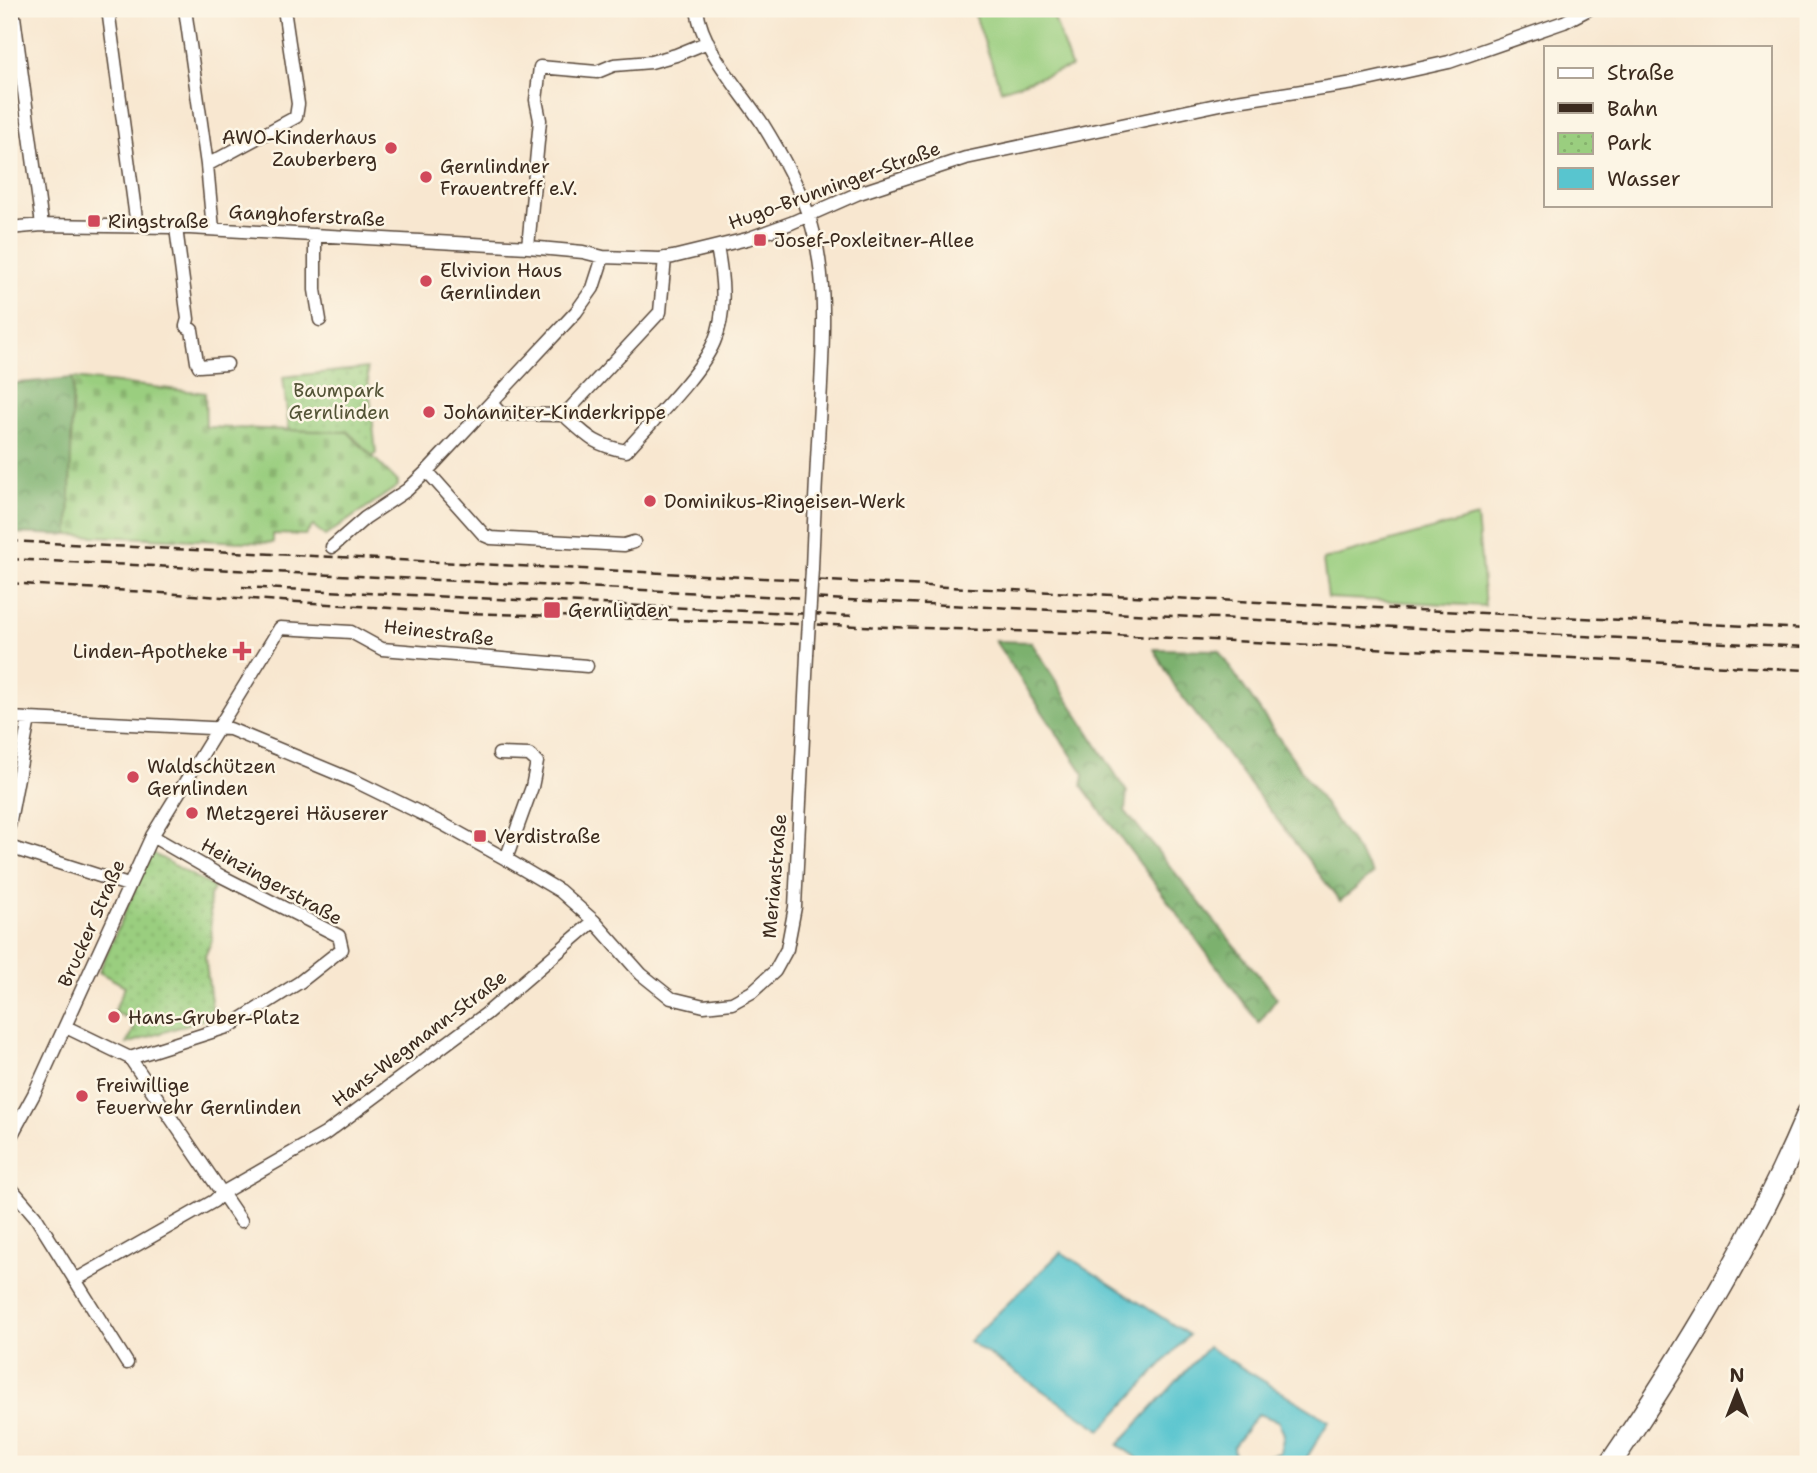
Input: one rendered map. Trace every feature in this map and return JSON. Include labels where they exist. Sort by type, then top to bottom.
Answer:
[{"type":"highway","points":[[1610,1464],[1673,1371],[1731,1270],[1808,1113]]},
{"type":"street","points":[[13,9],[42,225]]},
{"type":"street","points":[[108,9],[137,226]]},
{"type":"street","points":[[185,9],[207,165],[213,229]]},
{"type":"street","points":[[207,165],[296,117],[298,104],[284,9]]},
{"type":"street","points":[[697,9],[708,42],[784,159],[808,215]]},
{"type":"street","name":"Hugo-Brunninger-Straße","points":[[603,257],[665,258],[717,247],[791,223],[859,193],[966,158],[1230,102],[1354,83],[1449,62],[1564,22],[1589,9]]},
{"type":"street","points":[[528,247],[540,120],[536,100],[540,67],[597,72],[614,65],[651,62],[708,42]]},
{"type":"street","name":"Merianstraße","points":[[9,718],[230,729],[355,781],[442,823],[560,891],[594,921],[641,974],[671,998],[704,1006],[732,1003],[752,992],[775,971],[787,949],[795,908],[823,346],[822,292],[808,215]]},
{"type":"street","name":"Ganghoferstraße","points":[[9,228],[42,225],[213,229],[528,247],[583,252],[603,257]]},
{"type":"street","points":[[176,228],[188,319],[186,326],[192,330],[197,362],[205,368],[227,365]]},
{"type":"street","points":[[315,235],[315,290],[320,320]]},
{"type":"street","points":[[491,403],[501,414],[564,415],[591,440],[603,447],[626,451],[701,365],[714,342],[723,303],[722,273],[717,247]]},
{"type":"street","points":[[332,547],[427,471],[491,403],[586,301],[603,257]]},
{"type":"street","points":[[564,415],[660,312],[665,258]]},
{"type":"street","points":[[427,471],[484,535],[491,538],[624,545],[634,542]]},
{"type":"street","name":"Heinestraße","points":[[217,728],[280,628],[351,632],[382,649],[587,666]]},
{"type":"street","points":[[9,826],[29,719]]},
{"type":"street","name":"Brucker Straße","points":[[9,1140],[66,1027],[152,836],[217,728]]},
{"type":"street","points":[[499,754],[529,755],[537,762],[506,859]]},
{"type":"street","name":"Heinzingerstraße","points":[[130,1058],[230,1026],[300,982],[342,949],[339,936],[221,876],[152,836]]},
{"type":"street","points":[[9,847],[128,885]]},
{"type":"street","name":"Hans-Wegmann-Straße","points":[[77,1279],[325,1134],[486,1014],[594,921]]},
{"type":"street","points":[[66,1027],[130,1058],[241,1221]]},
{"type":"street","points":[[9,1186],[35,1216],[77,1279],[96,1316],[127,1363]]},
{"type":"green space","points":[[973,9],[1051,9],[1071,67],[1001,90]]},
{"type":"green space","name":"Baumpark Gernlinden","points":[[367,368],[376,453],[373,457],[348,432],[289,430],[283,377]]},
{"type":"green space","points":[[73,378],[69,535],[9,533],[9,384]]},
{"type":"green space","points":[[73,378],[205,393],[206,427],[348,432],[398,482],[398,486],[325,536],[313,526],[305,535],[273,534],[273,543],[69,535]]},
{"type":"green space","points":[[1477,517],[1485,606],[1328,598],[1323,560]]},
{"type":"green space","points":[[995,641],[1031,642],[1127,792],[1125,811],[1277,998],[1259,1023],[1082,786],[1084,774]]},
{"type":"green space","points":[[1154,649],[1218,650],[1373,874],[1340,901],[1177,690]]},
{"type":"green space","points":[[151,852],[214,888],[209,897],[212,940],[205,956],[213,1016],[127,1044],[137,1022],[114,1012],[125,986],[99,972]]},
{"type":"water","points":[[1061,1252],[1189,1335],[1101,1430],[969,1341]]},
{"type":"water","points":[[1208,1347],[1329,1421],[1303,1464],[1146,1464],[1118,1445]],"holes":[[[1258,1414],[1278,1421],[1284,1434],[1280,1453],[1249,1460],[1234,1456],[1233,1447]]]},
{"type":"railway","points":[[9,541],[1808,629]]},
{"type":"railway","points":[[9,559],[1808,647]]},
{"type":"railway","points":[[9,583],[465,613],[1074,633],[1808,670]]},
{"type":"railway","points":[[242,587],[854,616]]},
{"type":"place","name":"AWO-Kinderhaus Zauberberg","points":[[391,148]]},
{"type":"place","name":"Gernlindner Frauentreff e.V.","points":[[426,177]]},
{"type":"place","name":"Ringstraße","points":[[94,221]]},
{"type":"place","name":"Josef-Poxleitner-Allee","points":[[760,240]]},
{"type":"place","name":"Elvivion Haus Gernlinden","points":[[426,281]]},
{"type":"place","name":"Johanniter-Kinderkrippe","points":[[429,412]]},
{"type":"place","name":"Dominikus-Ringeisen-Werk","points":[[650,501]]},
{"type":"place","name":"Gernlinden","points":[[552,610]]},
{"type":"place","name":"Linden-Apotheke","points":[[242,651]]},
{"type":"place","name":"Waldschützen Gernlinden","points":[[133,777]]},
{"type":"place","name":"Metzgerei Häuserer","points":[[192,813]]},
{"type":"place","name":"Verdistraße","points":[[480,836]]},
{"type":"place","name":"Hans-Gruber-Platz","points":[[114,1017]]},
{"type":"place","name":"Freiwillige Feuerwehr Gernlinden","points":[[82,1096]]}]
